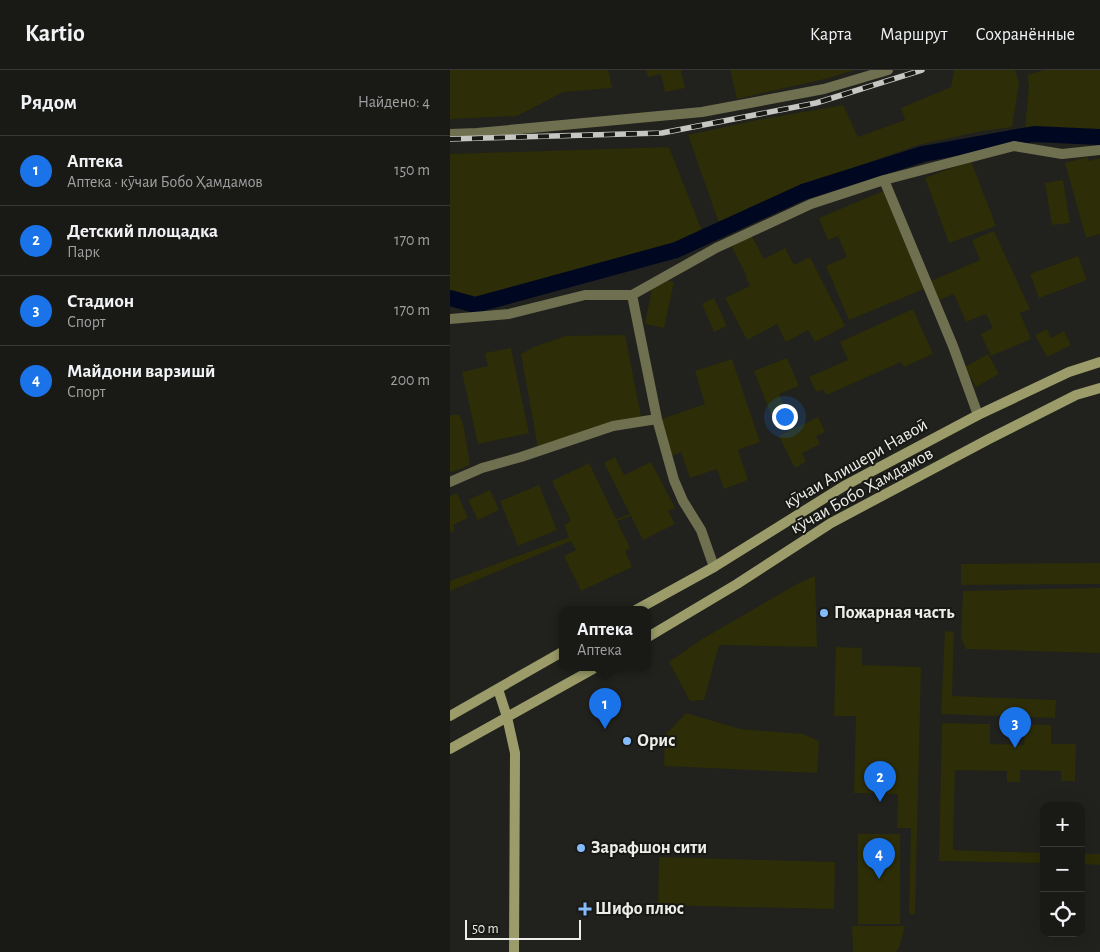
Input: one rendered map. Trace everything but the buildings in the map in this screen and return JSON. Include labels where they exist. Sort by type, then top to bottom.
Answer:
[{"type":"street","points":[[450,134],[702,112],[824,89],[888,70]]},
{"type":"street","points":[[450,319],[509,314],[584,295],[632,295],[716,248],[811,204],[884,180],[1014,146],[1062,154],[1100,150]]},
{"type":"street","points":[[884,180],[953,346],[978,415]]},
{"type":"street","points":[[632,295],[657,419],[674,480],[683,501],[700,530],[714,567]]},
{"type":"street","name":"кӯчаи Алишери Навоӣ","points":[[643,606],[714,567],[844,486],[978,415],[1069,372],[1100,362]]},
{"type":"street","name":"кӯчаи Бобо Ҳамдамов","points":[[651,636],[737,584],[831,523],[988,439],[1076,395],[1100,388]]},
{"type":"street","points":[[450,482],[482,468],[614,426],[657,419]]},
{"type":"street","points":[[450,716],[559,654]]},
{"type":"street","points":[[450,749],[590,671]]},
{"type":"street","points":[[498,689],[507,717],[515,753],[514,952]]},
{"type":"shaded area","points":[[450,70],[608,70],[612,88],[563,92],[517,116],[450,119]]},
{"type":"shaded area","points":[[646,70],[681,70],[685,88],[665,92],[661,74],[648,77]]},
{"type":"shaded area","points":[[730,70],[855,70],[829,78],[737,99]]},
{"type":"shaded area","points":[[954,70],[1015,70],[1019,83],[1012,127],[982,131],[918,145],[800,187],[719,223],[688,135],[757,120],[843,105],[858,137],[905,120],[901,108],[951,87]]},
{"type":"shaded area","points":[[1045,70],[1100,70],[1100,132],[1025,129],[1029,86],[1027,75]]},
{"type":"shaded area","points":[[669,147],[702,231],[676,245],[506,293],[473,301],[450,296],[450,154]]},
{"type":"shaded area","points":[[1087,157],[1089,161],[1100,158],[1100,234],[1086,238],[1065,163]]},
{"type":"shaded area","points":[[971,161],[996,226],[949,243],[925,178]]},
{"type":"shaded area","points":[[1063,180],[1070,223],[1052,225],[1045,183]]},
{"type":"shaded area","points":[[883,191],[924,289],[849,320],[826,266],[847,257],[838,236],[828,240],[819,218]]},
{"type":"shaded area","points":[[994,231],[1030,309],[1020,313],[1031,339],[991,356],[981,334],[993,328],[986,314],[966,322],[954,294],[939,300],[931,281],[980,260],[972,240]]},
{"type":"shaded area","points":[[751,235],[764,259],[785,248],[794,265],[810,257],[845,326],[815,342],[808,330],[786,342],[777,324],[747,340],[725,298],[750,286],[731,245]]},
{"type":"shaded area","points":[[1078,256],[1087,280],[1039,298],[1030,274]]},
{"type":"shaded area","points":[[654,278],[674,282],[664,328],[645,324]]},
{"type":"shaded area","points":[[714,298],[727,326],[714,332],[702,304]]},
{"type":"shaded area","points":[[913,309],[933,354],[904,367],[901,362],[826,395],[823,389],[816,392],[809,377],[848,360],[840,342]]},
{"type":"shaded area","points":[[1047,329],[1051,338],[1064,331],[1071,345],[1047,357],[1035,335]]},
{"type":"shaded area","points":[[625,335],[641,416],[612,423],[538,448],[521,354],[534,347],[566,336]]},
{"type":"shaded area","points":[[511,348],[529,433],[478,444],[462,372],[488,366],[485,353]]},
{"type":"shaded area","points":[[988,354],[999,374],[976,387],[965,367]]},
{"type":"shaded area","points":[[787,358],[799,386],[779,394],[785,409],[771,415],[754,371]]},
{"type":"shaded area","points":[[732,359],[760,442],[738,450],[748,480],[724,489],[717,469],[690,478],[681,452],[671,456],[659,420],[705,404],[695,371]]},
{"type":"shaded area","points":[[450,415],[459,415],[463,423],[470,465],[450,473]]},
{"type":"shaded area","points":[[818,417],[825,432],[816,436],[820,444],[802,453],[806,462],[795,468],[779,436]]},
{"type":"shaded area","points":[[615,457],[624,475],[651,462],[675,508],[668,511],[675,524],[643,540],[631,516],[617,521],[630,548],[625,551],[632,567],[581,591],[564,556],[576,550],[571,541],[450,591],[450,581],[569,537],[564,525],[571,521],[552,481],[589,463],[616,519],[630,514],[604,463]]},
{"type":"shaded area","points":[[539,485],[557,530],[518,546],[500,501]]},
{"type":"shaded area","points":[[490,490],[499,510],[478,520],[468,500]]},
{"type":"shaded area","points":[[457,493],[468,518],[453,525],[455,530],[450,533],[450,496]]},
{"type":"shaded area","points":[[1100,563],[1100,584],[961,585],[961,564]]},
{"type":"shaded area","points":[[815,576],[817,647],[719,645],[704,700],[690,701],[669,662],[702,639],[799,583]]},
{"type":"shaded area","points":[[1100,588],[1100,653],[966,649],[961,638],[963,591]]},
{"type":"shaded area","points":[[945,631],[954,632],[952,696],[1056,700],[1055,718],[941,714]]},
{"type":"shaded area","points":[[836,647],[862,648],[862,665],[921,667],[915,914],[909,914],[911,828],[897,828],[898,794],[854,793],[856,716],[834,716]]},
{"type":"shaded area","points":[[686,713],[740,729],[803,734],[819,741],[817,773],[664,766],[665,735]]},
{"type":"shaded area","points":[[942,723],[990,724],[990,744],[1024,745],[1025,724],[1051,725],[1051,744],[1076,744],[1075,781],[1061,781],[1061,771],[1020,770],[1020,782],[1007,782],[1007,771],[955,770],[953,850],[1040,853],[1040,863],[939,861]]},
{"type":"shaded area","points":[[858,834],[900,834],[900,924],[858,924]]},
{"type":"shaded area","points":[[1085,854],[1100,854],[1100,865],[1085,864]]},
{"type":"shaded area","points":[[659,857],[835,862],[834,909],[658,905]]},
{"type":"shaded area","points":[[852,926],[905,926],[899,948],[896,952],[853,952]]},
{"type":"waterway","points":[[450,298],[475,305],[676,250],[803,192],[923,154],[1034,134],[1100,137]]},
{"type":"railway","points":[[450,139],[662,133],[816,103],[922,70]]},
{"type":"place","name":"Пожарная часть","points":[[824,613]]},
{"type":"place","name":"Аптека","points":[[605,729]]},
{"type":"place","name":"Орис","points":[[627,741]]},
{"type":"place","name":"Стадион","points":[[1015,748]]},
{"type":"place","name":"Детский площадка","points":[[880,802]]},
{"type":"place","name":"Зарафшон сити","points":[[581,848]]},
{"type":"place","name":"Майдони варзишӣ","points":[[879,879]]},
{"type":"place","name":"Шифо плюс","points":[[585,909]]}]
